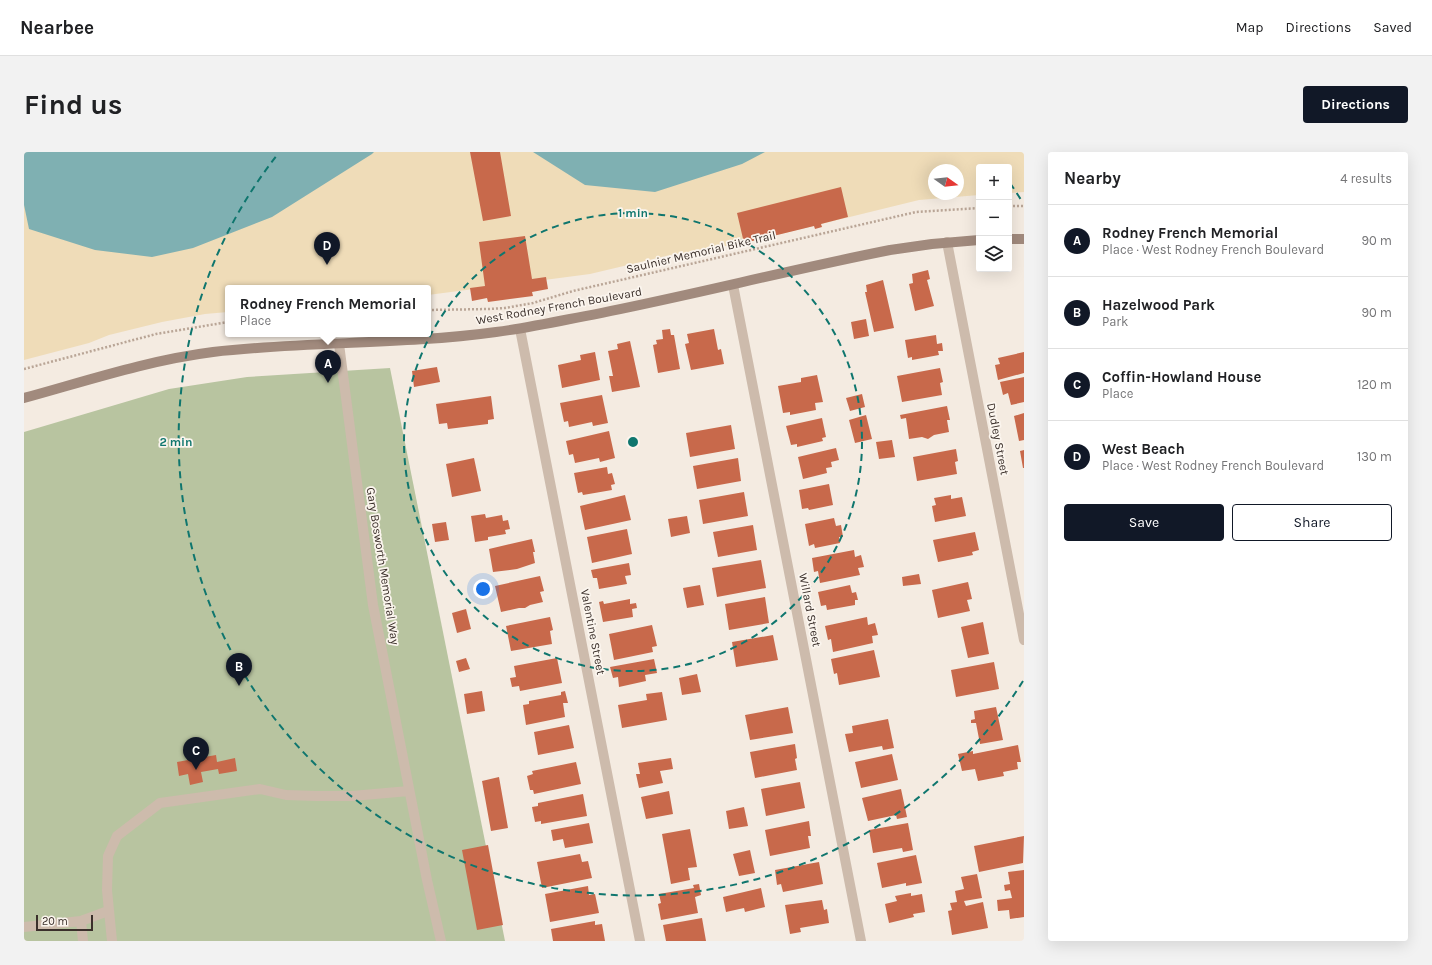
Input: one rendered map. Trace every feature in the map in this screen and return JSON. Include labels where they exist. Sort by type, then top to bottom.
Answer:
[{"type":"main road","points":[[1012,239],[1024,239]]},
{"type":"main road","name":"West Rodney French Boulevard","points":[[24,398],[121,371],[188,356],[259,348],[493,333],[624,309],[858,256],[947,242],[976,240]]},
{"type":"street","name":"Dudley Street","points":[[947,242],[1024,640]]},
{"type":"street","name":"Willard Street","points":[[733,285],[861,941]]},
{"type":"street","name":"Valentine Street","points":[[520,329],[640,941]]},
{"type":"street","name":"Gary Bosworth Memorial Way","points":[[339,344],[373,605],[441,941]]},
{"type":"street","points":[[112,941],[107,890],[108,856],[117,836],[160,803],[260,788],[286,795],[316,796],[352,796],[410,791]]},
{"type":"street","points":[[24,927],[81,921],[108,911]]},
{"type":"street","points":[[81,921],[83,941]]},
{"type":"path","points":[[1012,206],[1024,206]]},
{"type":"path","name":"Saulnier Memorial Bike Trail","points":[[431,310],[489,310],[533,303],[573,291],[916,212],[976,208]]},
{"type":"path","points":[[24,369],[156,334],[225,322]]},
{"type":"green space","points":[[390,368],[505,941],[24,941],[24,432],[169,389],[247,377]]},
{"type":"sand","points":[[279,152],[1024,152],[1024,192],[1012,193],[1012,164],[976,164],[976,195],[964,196],[964,164],[928,164],[928,199],[919,200],[744,243],[670,255],[590,274],[431,295],[431,285],[225,285],[225,312],[205,314],[162,322],[109,335],[89,343],[24,360],[24,161]]},
{"type":"water","points":[[24,152],[374,152],[272,217],[193,248],[152,257],[95,250],[29,229],[24,205]]},
{"type":"water","points":[[533,152],[765,152],[742,164],[655,192],[585,185]]},
{"type":"building","points":[[470,152],[500,152],[511,216],[483,221]]},
{"type":"building","points":[[841,187],[848,217],[821,224],[822,227],[815,229],[814,226],[744,243],[737,213]]},
{"type":"building","points":[[525,236],[532,279],[546,277],[548,289],[532,292],[533,296],[488,302],[487,298],[472,301],[470,288],[485,286],[479,242]]},
{"type":"building","points":[[928,270],[930,279],[927,280],[934,306],[915,311],[909,284],[913,283],[912,274]]},
{"type":"building","points":[[883,280],[894,328],[874,332],[865,292],[867,292],[866,285]]},
{"type":"building","points":[[866,319],[869,336],[854,339],[851,322]]},
{"type":"building","points":[[670,329],[671,335],[674,335],[680,369],[658,373],[653,345],[657,344],[656,340],[663,339],[662,330]]},
{"type":"building","points":[[714,329],[718,350],[721,349],[724,364],[691,370],[685,344],[689,343],[687,334]]},
{"type":"building","points":[[936,335],[937,344],[942,343],[943,351],[938,351],[939,355],[912,360],[912,357],[908,358],[905,340]]},
{"type":"building","points":[[630,341],[640,387],[612,392],[609,376],[613,376],[608,351],[618,349],[617,344]]},
{"type":"building","points":[[595,352],[600,380],[562,388],[558,365],[581,360],[580,355]]},
{"type":"building","points":[[1024,352],[1024,373],[998,380],[995,365],[1000,364],[998,358]]},
{"type":"building","points":[[437,367],[440,382],[414,387],[412,371]]},
{"type":"building","points":[[940,368],[943,382],[940,383],[942,395],[902,402],[897,376]]},
{"type":"building","points":[[817,375],[823,402],[815,403],[816,410],[790,415],[790,412],[783,413],[778,386],[801,382],[801,378]]},
{"type":"building","points":[[1024,377],[1024,402],[1011,405],[1008,393],[1003,395],[1000,382]]},
{"type":"building","points":[[862,394],[865,407],[850,411],[846,398]]},
{"type":"building","points":[[602,395],[608,423],[593,426],[592,422],[569,427],[568,421],[564,422],[560,403]]},
{"type":"building","points":[[491,396],[494,419],[488,420],[488,424],[448,429],[447,423],[439,424],[436,404]]},
{"type":"building","points":[[947,406],[950,420],[947,420],[949,432],[934,435],[928,439],[922,437],[909,439],[906,418],[901,419],[900,415]]},
{"type":"building","points":[[1024,413],[1024,440],[1019,441],[1014,416]]},
{"type":"building","points":[[866,415],[872,439],[855,443],[849,420]]},
{"type":"building","points":[[822,418],[826,437],[822,438],[823,441],[797,447],[797,444],[791,445],[786,426]]},
{"type":"building","points":[[731,425],[735,449],[690,457],[686,433]]},
{"type":"building","points":[[609,431],[615,458],[600,462],[599,458],[575,463],[573,454],[569,455],[566,441]]},
{"type":"building","points":[[892,440],[895,457],[879,459],[876,442]]},
{"type":"building","points":[[836,448],[839,460],[831,462],[832,467],[826,468],[827,473],[803,479],[798,457]]},
{"type":"building","points":[[956,449],[958,461],[955,462],[957,474],[917,481],[913,457]]},
{"type":"building","points":[[1024,450],[1024,468],[1023,468],[1020,451]]},
{"type":"building","points":[[474,458],[481,491],[452,497],[446,464]]},
{"type":"building","points":[[738,458],[741,481],[697,489],[693,466]]},
{"type":"building","points":[[607,467],[608,474],[612,473],[615,484],[611,485],[612,490],[583,495],[582,492],[578,493],[574,473]]},
{"type":"building","points":[[829,484],[833,505],[809,510],[808,508],[802,509],[799,490]]},
{"type":"building","points":[[744,492],[748,516],[703,524],[699,500]]},
{"type":"building","points":[[625,495],[631,520],[585,530],[580,506]]},
{"type":"building","points":[[951,495],[951,499],[962,497],[966,516],[935,522],[932,506],[936,505],[934,498]]},
{"type":"building","points":[[485,514],[486,518],[502,515],[503,521],[508,520],[510,529],[505,530],[506,534],[488,537],[488,540],[475,542],[471,516]]},
{"type":"building","points":[[687,516],[690,533],[671,537],[668,519]]},
{"type":"building","points":[[834,518],[836,526],[841,525],[843,537],[839,537],[840,543],[815,548],[814,544],[809,546],[805,524]]},
{"type":"building","points":[[446,522],[449,540],[435,542],[432,524]]},
{"type":"building","points":[[753,525],[757,550],[718,557],[713,532]]},
{"type":"building","points":[[627,529],[632,554],[592,563],[587,537]]},
{"type":"building","points":[[975,532],[979,550],[972,552],[973,555],[938,562],[933,540]]},
{"type":"building","points":[[532,539],[535,552],[533,552],[535,563],[517,569],[493,572],[489,549]]},
{"type":"building","points":[[854,550],[855,557],[861,555],[864,567],[858,568],[860,575],[820,583],[818,571],[814,572],[812,558]]},
{"type":"building","points":[[761,560],[766,588],[717,597],[712,568]]},
{"type":"building","points":[[629,563],[631,575],[625,576],[627,584],[599,589],[597,578],[593,578],[591,570]]},
{"type":"building","points":[[919,574],[921,584],[903,586],[902,577]]},
{"type":"building","points":[[540,576],[544,591],[540,592],[543,602],[530,605],[525,608],[501,612],[495,586]]},
{"type":"building","points":[[968,582],[972,599],[967,600],[970,611],[938,618],[932,590]]},
{"type":"building","points":[[700,585],[704,605],[687,608],[683,588]]},
{"type":"building","points":[[850,585],[852,593],[856,592],[858,600],[855,600],[855,605],[827,610],[826,605],[821,606],[818,592]]},
{"type":"building","points":[[765,597],[769,623],[729,630],[725,604]]},
{"type":"building","points":[[630,599],[630,604],[636,603],[637,608],[632,609],[633,617],[603,622],[599,602],[603,601],[604,604]]},
{"type":"building","points":[[466,609],[471,629],[457,633],[452,613]]},
{"type":"building","points":[[550,617],[553,630],[550,631],[552,644],[511,651],[506,626]]},
{"type":"building","points":[[867,617],[868,625],[875,623],[878,635],[872,636],[873,643],[833,652],[831,639],[828,640],[825,626]]},
{"type":"building","points":[[983,622],[989,654],[968,658],[961,627]]},
{"type":"building","points":[[652,625],[657,646],[652,647],[653,652],[614,660],[609,634]]},
{"type":"building","points":[[773,635],[778,660],[736,667],[732,642]]},
{"type":"building","points":[[874,650],[880,677],[839,685],[837,673],[834,674],[831,659]]},
{"type":"building","points":[[466,658],[470,669],[459,672],[456,661]]},
{"type":"building","points":[[557,658],[562,683],[520,691],[519,686],[512,687],[510,678],[516,677],[514,666]]},
{"type":"building","points":[[654,659],[657,673],[645,675],[646,681],[619,687],[618,677],[613,678],[610,667]]},
{"type":"building","points":[[994,662],[999,689],[956,697],[951,670]]},
{"type":"building","points":[[697,674],[701,692],[682,695],[679,678]]},
{"type":"building","points":[[482,691],[485,711],[467,714],[464,694]]},
{"type":"building","points":[[565,691],[568,703],[563,703],[565,717],[526,725],[523,705],[529,704],[529,701],[561,695],[561,692]]},
{"type":"building","points":[[662,692],[667,720],[622,728],[618,705],[647,700],[646,694]]},
{"type":"building","points":[[788,707],[793,733],[750,740],[745,715]]},
{"type":"building","points":[[996,707],[1003,740],[980,744],[976,723],[971,723],[971,720],[975,719],[974,711]]},
{"type":"building","points":[[888,719],[894,748],[883,750],[882,746],[849,752],[845,734],[853,733],[852,726]]},
{"type":"building","points":[[569,725],[574,748],[538,755],[534,732]]},
{"type":"building","points":[[795,744],[797,770],[755,778],[750,752]]},
{"type":"building","points":[[1018,745],[1021,762],[1017,762],[1018,769],[1003,772],[1004,776],[978,781],[975,769],[962,771],[958,754],[973,751],[973,754]]},
{"type":"building","points":[[892,754],[898,780],[861,788],[855,762]]},
{"type":"building","points":[[216,755],[217,762],[235,758],[237,771],[219,774],[218,769],[201,772],[203,782],[190,785],[188,774],[179,776],[177,762]]},
{"type":"building","points":[[671,758],[673,769],[660,771],[663,783],[639,788],[636,774],[640,774],[638,763]]},
{"type":"building","points":[[576,762],[581,784],[534,794],[533,790],[530,790],[527,776],[533,774],[532,771]]},
{"type":"building","points":[[499,777],[508,828],[491,831],[482,781]]},
{"type":"building","points":[[800,782],[805,808],[766,816],[761,789]]},
{"type":"building","points":[[901,789],[907,817],[897,819],[896,815],[868,821],[862,798]]},
{"type":"building","points":[[669,791],[673,814],[646,819],[641,797]]},
{"type":"building","points":[[583,794],[587,816],[541,824],[541,821],[535,822],[532,807],[538,806],[538,803]]},
{"type":"building","points":[[744,807],[748,826],[729,829],[726,811]]},
{"type":"building","points":[[809,821],[811,836],[808,836],[810,848],[770,856],[765,830]]},
{"type":"building","points":[[589,823],[593,843],[565,848],[563,839],[553,841],[551,830]]},
{"type":"building","points":[[908,823],[913,850],[903,852],[902,848],[873,853],[869,830]]},
{"type":"building","points":[[690,829],[697,867],[688,868],[690,880],[671,884],[662,834]]},
{"type":"building","points":[[1024,836],[1023,863],[979,872],[974,846]]},
{"type":"building","points":[[488,845],[503,925],[477,930],[462,850]]},
{"type":"building","points":[[750,850],[755,873],[739,876],[733,854]]},
{"type":"building","points":[[580,854],[582,862],[588,861],[592,878],[542,888],[537,862]]},
{"type":"building","points":[[916,855],[922,883],[906,886],[906,883],[882,888],[877,863]]},
{"type":"building","points":[[819,862],[823,884],[783,892],[781,884],[777,885],[775,870]]},
{"type":"building","points":[[1024,870],[1024,917],[1010,919],[1009,910],[998,911],[997,900],[1012,898],[1010,890],[1005,891],[1004,885],[1010,884],[1008,872]]},
{"type":"building","points":[[977,874],[982,898],[964,901],[966,906],[983,902],[988,928],[952,935],[948,911],[952,910],[950,903],[957,902],[955,891],[964,889],[961,877]]},
{"type":"building","points":[[699,884],[701,895],[695,897],[698,913],[661,920],[658,904],[661,903],[659,894],[694,888],[693,885]]},
{"type":"building","points":[[588,886],[589,895],[595,894],[599,913],[550,922],[545,894]]},
{"type":"building","points":[[761,888],[765,907],[745,912],[744,908],[726,912],[723,897]]},
{"type":"building","points":[[911,893],[911,896],[922,894],[925,912],[913,914],[914,917],[889,923],[885,904],[897,901],[895,896]]},
{"type":"building","points":[[822,900],[824,910],[827,909],[829,923],[800,928],[801,932],[790,934],[785,905]]},
{"type":"building","points":[[702,918],[706,941],[666,941],[663,925]]},
{"type":"building","points":[[595,921],[595,925],[602,924],[605,941],[553,941],[551,929]]},
{"type":"place","name":"West Beach","points":[[327,265]]},
{"type":"place","name":"Rodney French Memorial","points":[[328,383]]},
{"type":"place","name":"Hazelwood Park","points":[[239,686]]},
{"type":"place","name":"Coffin-Howland House","points":[[196,770]]}]
